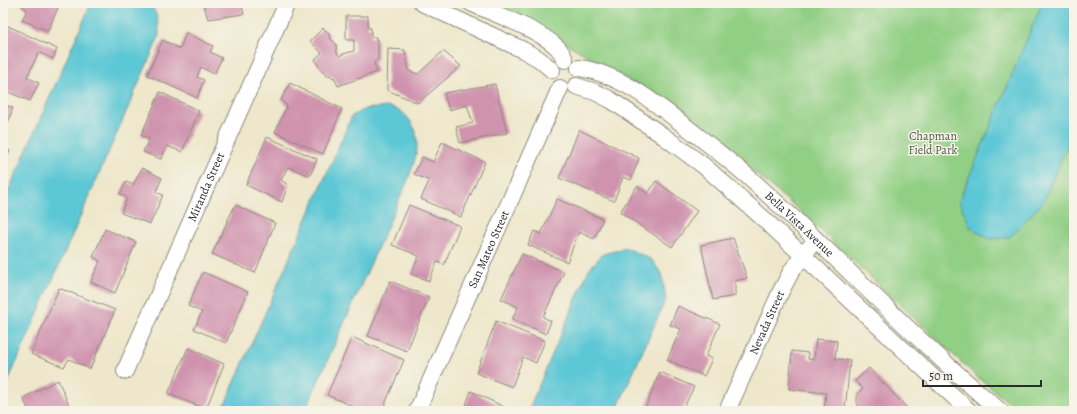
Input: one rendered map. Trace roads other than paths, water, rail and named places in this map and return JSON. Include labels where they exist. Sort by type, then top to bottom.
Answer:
[{"type":"street","name":"Miranda Street","points":[[126,371],[287,3]]},
{"type":"street","points":[[422,3],[523,50],[539,59],[552,70]]},
{"type":"street","name":"Bella Vista Avenue","points":[[471,3],[551,42],[562,53],[565,60],[573,62],[579,68],[601,72],[617,80],[660,107],[744,173],[932,350],[1000,411]]},
{"type":"street","points":[[560,88],[552,78],[552,70],[557,63],[565,60]]},
{"type":"street","points":[[576,86],[581,76],[579,68]]},
{"type":"street","name":"Bella Vista Avenue","points":[[560,88],[568,90],[576,86],[595,92],[610,100],[689,154],[731,189],[969,411]]},
{"type":"street","name":"San Mateo Street","points":[[417,411],[560,88]]},
{"type":"street","name":"Nevada Street","points":[[727,411],[788,278],[815,239]]},
{"type":"water","points":[[93,3],[149,3],[157,19],[159,37],[3,393],[3,203],[90,6]]},
{"type":"water","points":[[1042,3],[1074,3],[1074,130],[1043,202],[1010,237],[990,239],[971,228],[959,201]]},
{"type":"water","points":[[389,107],[403,113],[415,129],[417,138],[416,155],[407,182],[305,411],[222,411],[352,116],[365,109]]},
{"type":"water","points":[[627,248],[652,260],[662,275],[666,299],[616,411],[528,411],[589,269],[603,254]]},
{"type":"park label","name":"Chapman Field Park","points":[[933,143]]}]
